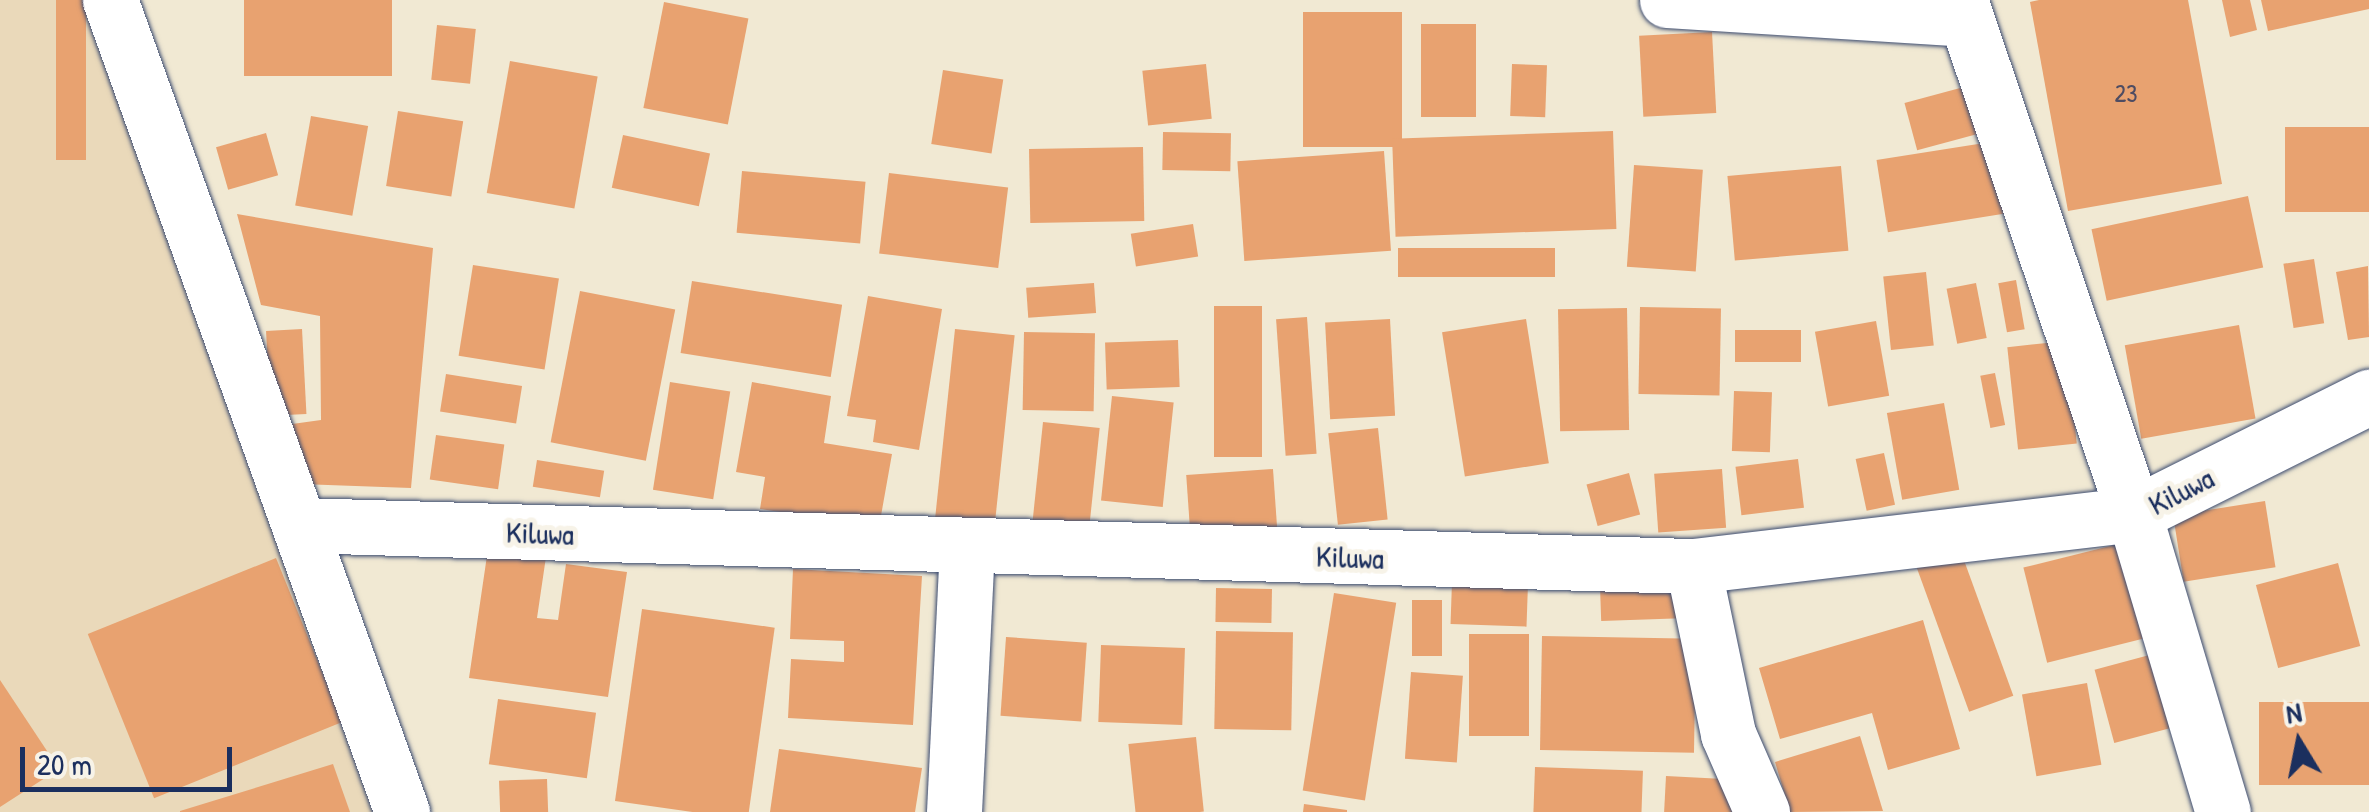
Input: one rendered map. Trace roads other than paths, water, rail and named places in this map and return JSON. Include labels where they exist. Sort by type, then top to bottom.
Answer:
[{"type":"street","points":[[110,0],[402,812]]},
{"type":"street","points":[[1668,0],[1963,10],[2134,514],[2223,812]]},
{"type":"street","name":"Kiluwa","points":[[300,526],[1693,566],[2134,514],[2369,398]]},
{"type":"street","points":[[954,812],[967,547]]},
{"type":"street","points":[[1693,566],[1728,734],[1762,812]]}]
